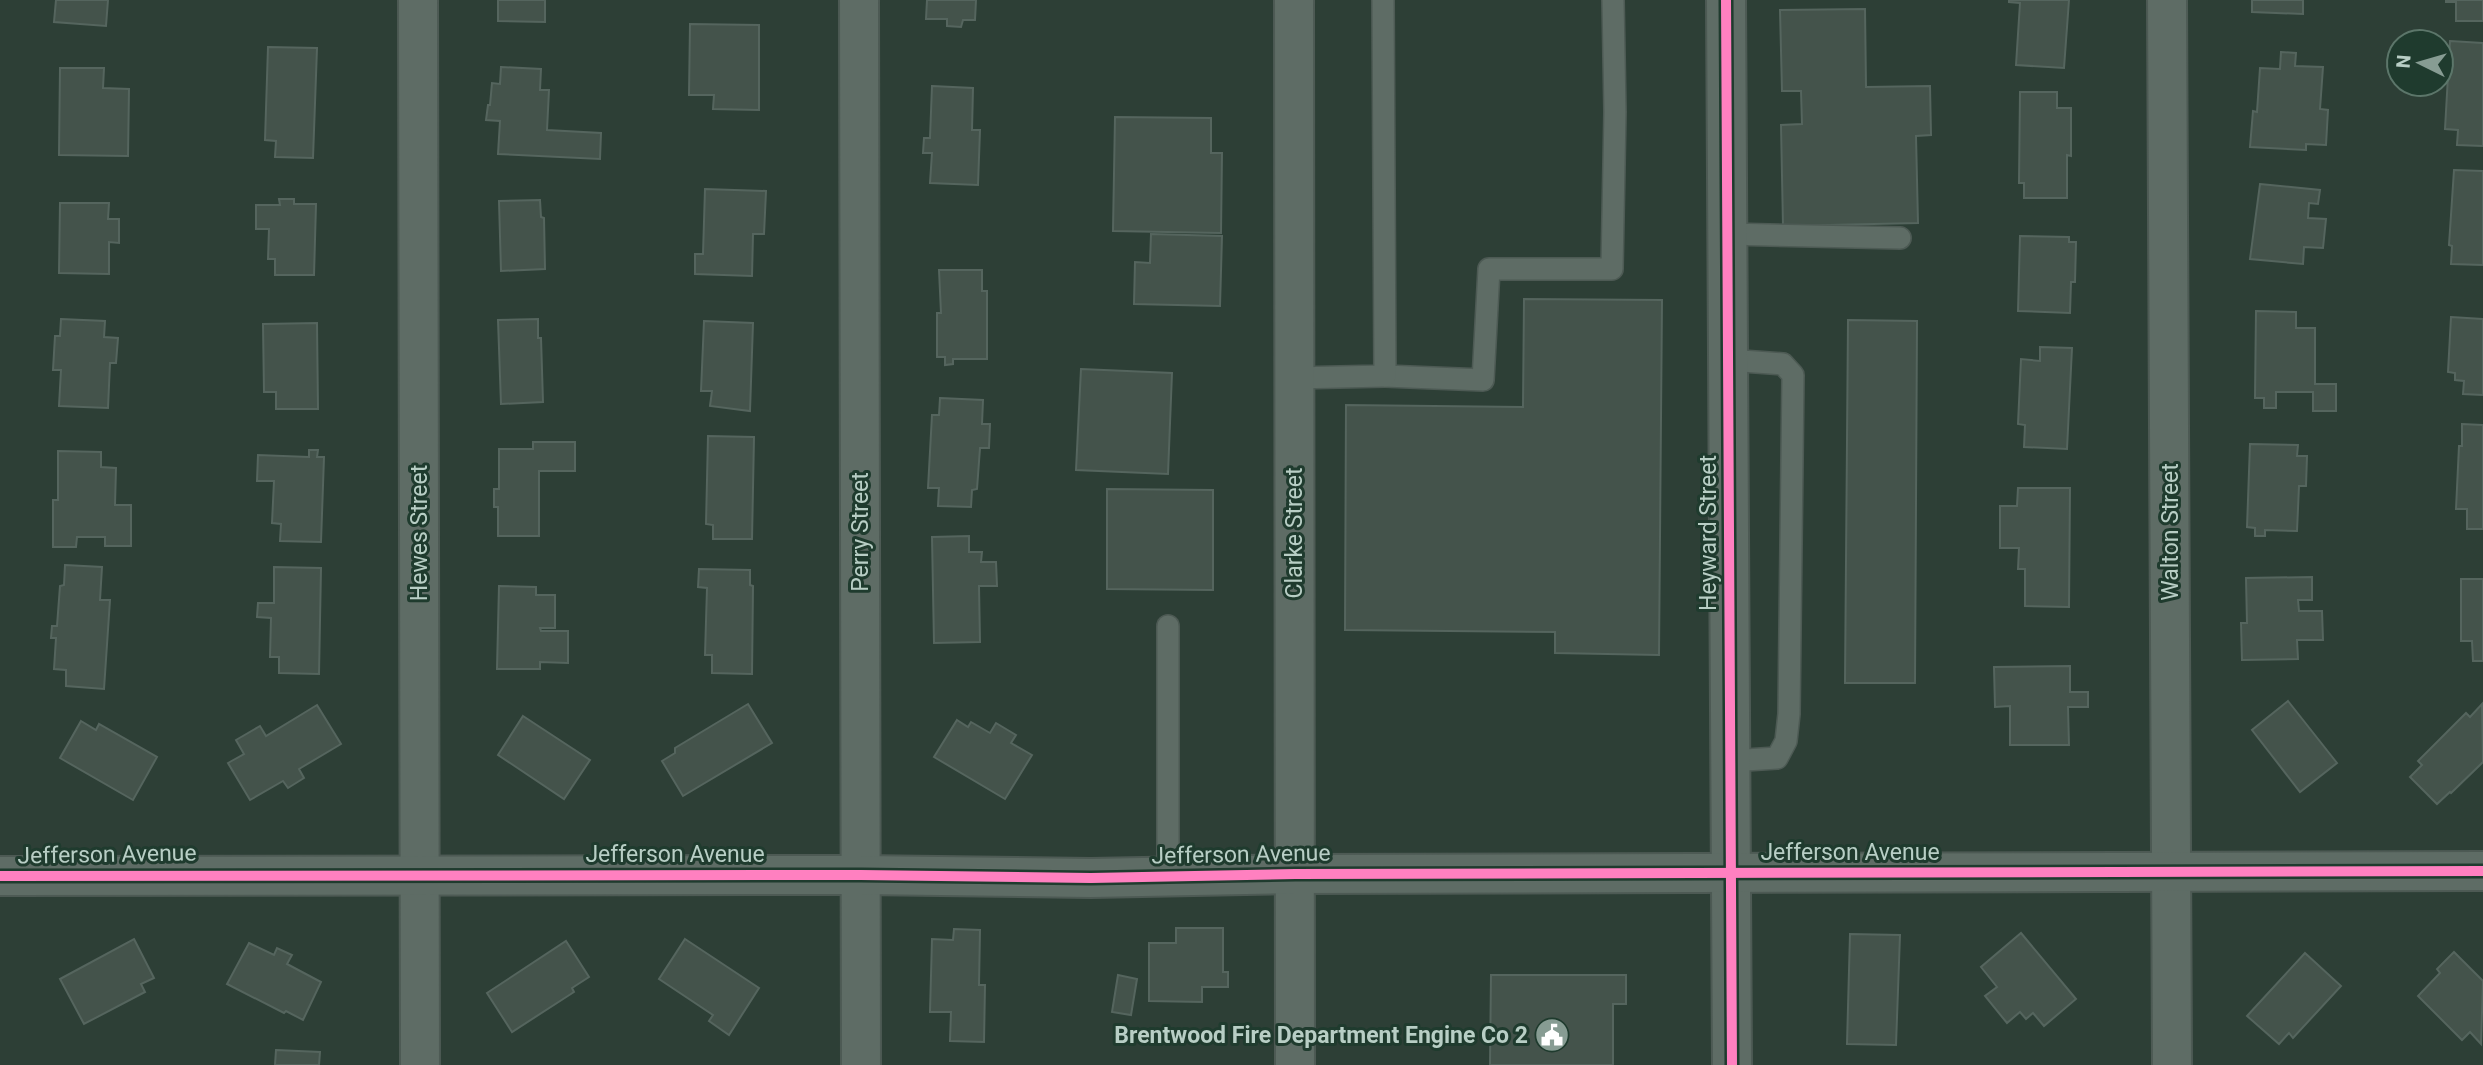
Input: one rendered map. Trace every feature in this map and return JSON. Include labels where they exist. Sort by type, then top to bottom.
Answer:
[{"type":"street","name":"Hewes Street","points":[[418,0],[419,1065]]},
{"type":"street","name":"Perry Street","points":[[859,0],[861,1065]]},
{"type":"street","name":"Clarke Street","points":[[1294,0],[1295,1065]]},
{"type":"street","name":"Heyward Street","points":[[1727,0],[1732,1065]]},
{"type":"street","name":"Walton Street","points":[[2167,0],[2172,1065]]},
{"type":"street","name":"Jefferson Avenue","points":[[0,876],[861,875],[1091,878],[1294,874],[2483,871]]},
{"type":"lane","points":[[1383,0],[1385,376]]},
{"type":"lane","points":[[1294,378],[1385,376],[1483,380],[1489,269],[1612,269],[1615,113],[1613,0]]},
{"type":"lane","points":[[1728,234],[1900,238]]},
{"type":"lane","points":[[1728,360],[1783,364],[1793,375],[1789,714],[1786,741],[1777,758],[1730,761]]},
{"type":"lane","points":[[1168,626],[1168,876]]},
{"type":"building","points":[[56,0],[108,0],[106,26],[54,22]]},
{"type":"building","points":[[498,0],[545,0],[545,22],[498,21]]},
{"type":"building","points":[[927,0],[976,0],[975,20],[963,20],[961,27],[947,26],[947,19],[926,19]]},
{"type":"building","points":[[2009,0],[2069,0],[2064,68],[2016,65],[2020,3]]},
{"type":"building","points":[[2252,0],[2303,0],[2303,14],[2252,12]]},
{"type":"building","points":[[2446,0],[2483,0],[2483,21],[2456,21],[2456,2]]},
{"type":"building","points":[[1865,9],[1866,87],[1930,86],[1931,135],[1916,136],[1918,223],[1783,226],[1781,125],[1802,124],[1801,91],[1782,91],[1780,10]]},
{"type":"building","points":[[690,24],[759,25],[759,110],[713,109],[714,95],[689,95]]},
{"type":"building","points":[[2455,41],[2483,43],[2483,146],[2457,145],[2458,130],[2445,129],[2447,98],[2455,98]]},
{"type":"building","points":[[268,47],[317,48],[313,158],[275,157],[276,141],[265,140]]},
{"type":"building","points":[[2281,52],[2296,53],[2295,66],[2323,67],[2320,109],[2328,110],[2326,145],[2306,144],[2306,150],[2250,147],[2253,111],[2257,112],[2260,68],[2280,69]]},
{"type":"building","points":[[501,67],[541,69],[540,90],[549,90],[547,130],[601,133],[600,159],[498,154],[500,121],[486,120],[492,83],[500,84]]},
{"type":"building","points":[[60,68],[104,68],[103,88],[129,89],[128,156],[59,155]]},
{"type":"building","points":[[932,86],[973,88],[972,130],[980,130],[978,185],[930,183],[932,153],[923,153],[924,138],[930,138]]},
{"type":"building","points":[[2020,92],[2057,92],[2057,108],[2071,108],[2071,156],[2067,155],[2067,198],[2024,198],[2024,183],[2019,183]]},
{"type":"building","points":[[1115,117],[1211,118],[1211,153],[1222,153],[1221,233],[1113,231]]},
{"type":"building","points":[[2454,170],[2483,171],[2483,265],[2451,264],[2452,246],[2449,245]]},
{"type":"building","points":[[2260,184],[2320,190],[2318,204],[2309,203],[2308,218],[2326,219],[2323,248],[2304,247],[2303,264],[2250,259]]},
{"type":"building","points":[[705,189],[766,191],[764,234],[753,234],[752,276],[695,274],[695,254],[703,254]]},
{"type":"building","points":[[279,199],[294,199],[294,204],[316,204],[314,275],[275,275],[275,259],[268,259],[269,229],[256,229],[256,205],[280,205]]},
{"type":"building","points":[[540,200],[541,217],[544,218],[545,269],[501,271],[499,201]]},
{"type":"building","points":[[60,203],[109,203],[108,219],[119,219],[119,243],[109,242],[109,274],[59,273]]},
{"type":"building","points":[[1151,234],[1222,236],[1220,306],[1134,304],[1135,262],[1150,263]]},
{"type":"building","points":[[2020,236],[2069,237],[2069,242],[2076,242],[2075,282],[2071,282],[2070,313],[2018,311]]},
{"type":"building","points":[[939,270],[982,270],[982,291],[987,291],[987,359],[953,359],[953,364],[945,365],[945,357],[937,357],[937,313],[941,313]]},
{"type":"building","points":[[1524,299],[1662,300],[1659,655],[1555,653],[1555,632],[1345,630],[1346,405],[1523,407]]},
{"type":"building","points":[[2256,311],[2296,312],[2296,328],[2315,328],[2315,384],[2336,384],[2336,411],[2313,411],[2313,392],[2276,392],[2276,408],[2264,408],[2264,398],[2255,398]]},
{"type":"building","points":[[2451,317],[2483,319],[2483,395],[2463,394],[2464,381],[2455,380],[2455,373],[2448,372]]},
{"type":"building","points":[[61,319],[105,321],[104,337],[118,338],[116,363],[110,363],[108,408],[59,406],[61,370],[53,370],[55,336],[60,336]]},
{"type":"building","points":[[538,319],[543,402],[501,404],[498,320]]},
{"type":"building","points":[[1848,320],[1917,321],[1915,683],[1845,683]]},
{"type":"building","points":[[704,321],[753,323],[750,411],[710,406],[712,391],[701,391]]},
{"type":"building","points":[[317,323],[318,409],[276,409],[276,392],[264,392],[263,324]]},
{"type":"building","points":[[2040,347],[2072,348],[2067,449],[2024,447],[2025,425],[2018,424],[2021,359],[2040,361]]},
{"type":"building","points":[[1081,369],[1172,373],[1168,474],[1076,470]]},
{"type":"building","points":[[940,398],[983,400],[982,424],[990,424],[989,448],[980,448],[977,489],[972,490],[971,507],[938,506],[939,488],[928,488],[932,415],[939,415]]},
{"type":"building","points":[[2462,424],[2483,425],[2483,529],[2467,529],[2467,509],[2456,509]]},
{"type":"building","points":[[708,436],[754,437],[752,539],[713,539],[713,525],[706,524]]},
{"type":"building","points":[[533,442],[575,442],[575,471],[539,471],[539,536],[498,536],[498,507],[494,507],[494,489],[499,489],[499,449],[533,449]]},
{"type":"building","points":[[2250,444],[2298,445],[2297,456],[2307,456],[2306,486],[2299,486],[2297,531],[2265,530],[2265,536],[2255,536],[2255,528],[2247,527]]},
{"type":"building","points":[[309,450],[318,450],[317,457],[324,457],[321,542],[280,541],[281,524],[272,523],[274,481],[257,481],[258,455],[309,457]]},
{"type":"building","points":[[58,451],[101,452],[101,467],[116,468],[115,505],[131,505],[131,546],[105,546],[105,537],[77,537],[76,547],[53,547],[53,500],[58,500]]},
{"type":"building","points":[[2018,488],[2070,488],[2069,607],[2025,606],[2025,569],[2018,569],[2019,548],[2000,548],[2000,506],[2017,506]]},
{"type":"building","points":[[1107,489],[1213,490],[1213,590],[1107,589]]},
{"type":"building","points":[[969,536],[969,552],[982,552],[981,562],[996,562],[997,586],[979,586],[980,642],[934,643],[932,537]]},
{"type":"building","points":[[65,565],[102,567],[100,600],[110,600],[104,689],[66,686],[66,670],[54,669],[56,638],[51,638],[52,626],[57,626],[60,586],[64,585]]},
{"type":"building","points":[[274,567],[321,568],[319,674],[279,673],[279,657],[270,657],[271,618],[257,617],[258,603],[274,603]]},
{"type":"building","points":[[699,569],[750,570],[750,585],[753,586],[752,674],[712,673],[712,655],[705,655],[707,588],[698,587]]},
{"type":"building","points":[[2312,577],[2312,600],[2298,600],[2299,611],[2322,611],[2323,640],[2297,640],[2298,659],[2242,660],[2241,623],[2247,623],[2246,578]]},
{"type":"building","points":[[2461,579],[2483,579],[2483,661],[2473,661],[2472,641],[2461,641]]},
{"type":"building","points":[[499,586],[536,587],[536,595],[555,595],[555,628],[540,628],[541,631],[568,631],[568,663],[540,662],[540,669],[497,669]]},
{"type":"building","points":[[2070,666],[2070,692],[2088,692],[2088,707],[2068,707],[2069,745],[2010,745],[2010,706],[1995,707],[1994,667]]},
{"type":"building","points":[[2288,701],[2337,763],[2300,792],[2252,730]]},
{"type":"building","points":[[748,704],[772,743],[683,796],[662,761],[675,753],[675,748]]},
{"type":"building","points":[[2482,704],[2483,762],[2437,804],[2410,777],[2422,765],[2418,761],[2466,713],[2470,717]]},
{"type":"building","points":[[317,705],[341,744],[299,769],[304,778],[288,788],[283,781],[250,800],[228,763],[244,754],[236,740],[260,726],[266,736]]},
{"type":"building","points":[[523,716],[590,760],[564,799],[498,755]]},
{"type":"building","points":[[957,720],[968,727],[971,722],[990,733],[996,723],[1016,735],[1011,743],[1032,755],[1005,799],[934,757]]},
{"type":"building","points":[[81,721],[96,730],[99,724],[157,757],[133,800],[60,758]]},
{"type":"building","points":[[1176,928],[1223,928],[1223,972],[1228,972],[1228,987],[1202,987],[1202,1002],[1149,1001],[1149,943],[1176,943]]},
{"type":"building","points":[[954,929],[980,930],[979,985],[985,985],[984,1042],[950,1041],[951,1012],[930,1012],[932,939],[953,940]]},
{"type":"building","points":[[2021,933],[2076,999],[2044,1026],[2033,1013],[2026,1019],[2020,1012],[2007,1023],[1985,996],[1997,987],[1981,967]]},
{"type":"building","points":[[1850,934],[1900,935],[1896,1045],[1847,1044]]},
{"type":"building","points":[[134,939],[154,978],[141,984],[145,992],[84,1024],[60,979]]},
{"type":"building","points":[[685,939],[759,988],[729,1035],[709,1021],[713,1015],[659,979]]},
{"type":"building","points":[[566,941],[589,977],[572,988],[574,992],[512,1032],[487,993]]},
{"type":"building","points":[[249,943],[274,955],[277,948],[292,955],[287,964],[321,982],[303,1020],[227,984]]},
{"type":"building","points":[[2454,952],[2483,981],[2481,1044],[2470,1032],[2462,1040],[2418,996],[2440,973],[2437,969]]},
{"type":"building","points":[[2305,953],[2341,986],[2293,1038],[2289,1033],[2279,1044],[2247,1016]]},
{"type":"building","points":[[1118,975],[1137,979],[1131,1015],[1112,1012]]},
{"type":"building","name":"Brentwood Fire Department Engine Co 2","points":[[1491,975],[1626,975],[1626,1004],[1613,1004],[1613,1065],[1490,1065]]},
{"type":"building","points":[[276,1050],[320,1052],[319,1065],[275,1065]]},
{"type":"cycle path","points":[[1726,0],[1732,1065]]},
{"type":"cycle path","points":[[0,876],[861,875],[1091,878],[1295,874],[2483,871]]},
{"type":"place","name":"Brentwood Fire Department Engine Co 2","points":[[1552,1035]]}]
